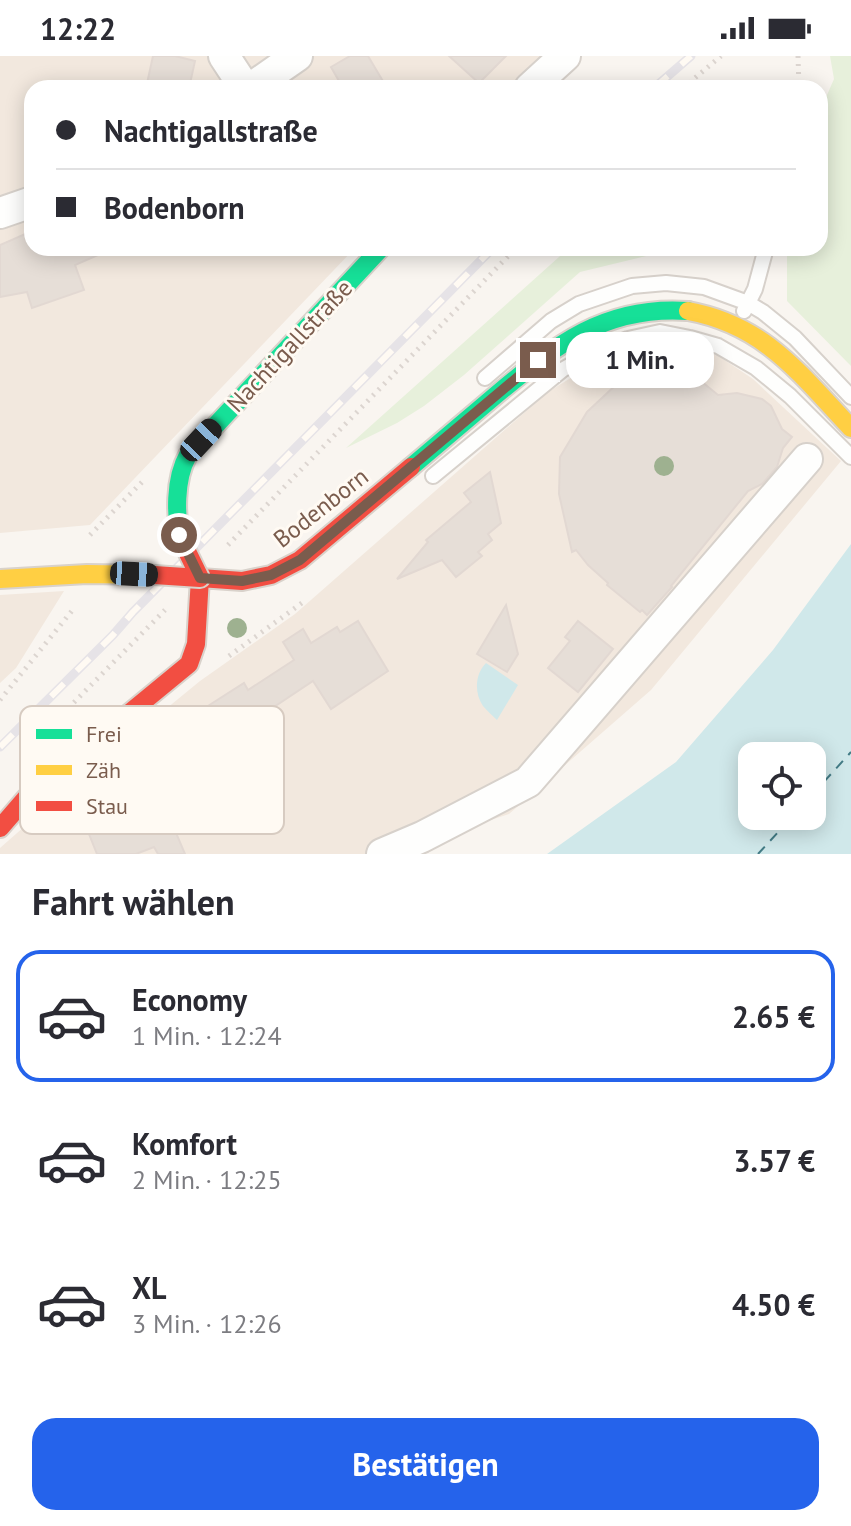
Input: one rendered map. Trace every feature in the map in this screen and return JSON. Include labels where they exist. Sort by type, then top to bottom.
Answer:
[{"type":"main road","name":"Nachtigallstraße","points":[[215,583],[179,535],[185,460],[374,256]]},
{"type":"main road","name":"Bodenborn","points":[[0,579],[87,574],[154,575],[215,583],[271,575],[300,560],[538,360],[598,323],[637,311],[684,310],[737,325],[772,347],[851,428]]},
{"type":"main road","points":[[138,706],[189,664],[196,644],[199,601],[215,583]]},
{"type":"main road","points":[[0,828],[20,805]]},
{"type":"street","points":[[224,56],[242,80]]},
{"type":"street","points":[[260,80],[297,56]]},
{"type":"street","points":[[539,80],[565,56]]},
{"type":"street","points":[[0,213],[24,205]]},
{"type":"street","points":[[382,854],[422,837],[528,782],[807,459]]},
{"type":"lane","points":[[737,325],[755,289],[764,256]]},
{"type":"lane","points":[[435,447],[472,391],[551,321],[602,294],[632,286],[666,283],[704,287],[748,303],[795,338],[851,397]]},
{"type":"lane","points":[[419,487],[562,370],[592,353],[628,339],[660,332],[718,346],[756,368],[790,396],[851,457]]},
{"type":"path","points":[[692,80],[721,56]]},
{"type":"path","points":[[798,56],[799,80]]},
{"type":"path","points":[[242,531],[508,256]]},
{"type":"path","points":[[218,664],[306,600]]},
{"type":"path","points":[[0,700],[67,618]]},
{"type":"path","points":[[70,706],[150,625]]},
{"type":"shaded area","points":[[0,56],[551,56],[523,80],[24,80],[24,256],[347,256],[90,525],[0,533]]},
{"type":"shaded area","points":[[648,346],[682,346],[717,355],[753,379],[841,461],[651,690],[509,814],[387,854],[0,854],[0,848],[20,830],[20,834],[284,834],[284,706],[170,706],[295,614],[548,392],[603,358]]},
{"type":"shaded area","points":[[64,591],[16,668],[0,683],[0,595]]},
{"type":"green space","points":[[830,56],[851,56],[851,366],[787,301],[787,256],[828,256],[828,93],[834,79]]},
{"type":"green space","points":[[560,256],[646,256],[580,272],[464,375],[424,406],[346,448]]},
{"type":"water","points":[[851,544],[851,854],[547,854],[676,762],[773,650]]},
{"type":"water","points":[[486,663],[518,685],[497,720],[483,706],[477,690],[478,678]]},
{"type":"building","points":[[153,56],[175,56],[195,61],[191,80],[148,80]]},
{"type":"building","points":[[350,56],[368,56],[382,80],[338,80],[331,67]]},
{"type":"building","points":[[449,56],[506,56],[482,80],[476,80]]},
{"type":"building","points":[[24,234],[24,256],[96,256],[75,265],[84,290],[32,308],[27,292],[0,297],[0,245]]},
{"type":"building","points":[[665,372],[690,372],[718,395],[737,393],[762,399],[771,406],[782,429],[792,437],[783,448],[777,467],[762,484],[748,491],[647,615],[607,585],[576,550],[572,552],[559,494],[560,457],[587,412],[618,383]]},
{"type":"building","points":[[490,472],[501,523],[488,534],[492,540],[478,552],[482,556],[456,577],[442,560],[397,579],[428,542],[426,540],[471,502],[464,493]]},
{"type":"building","points":[[506,605],[518,654],[507,672],[477,654]]},
{"type":"building","points":[[358,621],[388,671],[331,709],[313,681],[276,706],[208,706],[244,683],[248,690],[294,660],[283,642],[303,629],[311,643],[337,627],[340,632]]},
{"type":"building","points":[[578,621],[613,649],[578,692],[548,668],[570,641],[565,637]]},
{"type":"building","points":[[89,834],[176,834],[185,854],[158,854],[154,847],[136,854],[97,854]]},
{"type":"ferry route","points":[[826,780],[851,752]]},
{"type":"ferry route","points":[[758,854],[780,830]]},
{"type":"railway","points":[[663,80],[691,56]]},
{"type":"railway","points":[[41,706],[485,256]]},
{"type":"railway","points":[[0,747],[20,727]]},
{"type":"traffic: fast","points":[[183,543],[177,498],[180,475],[188,455],[374,256]]},
{"type":"traffic: fast","points":[[411,467],[518,377],[583,332],[631,315],[688,311]]},
{"type":"traffic: slow","points":[[688,311],[715,318],[760,340],[797,371],[851,428]]},
{"type":"traffic: slow","points":[[0,579],[87,574],[154,575]]},
{"type":"traffic: jam","points":[[138,706],[189,664],[196,644],[200,578],[242,581],[271,575],[300,560],[411,467]]},
{"type":"traffic: jam","points":[[154,575],[200,578],[183,543]]},
{"type":"traffic: jam","points":[[0,828],[20,805]]},
{"type":"route","points":[[179,535],[200,578],[242,581],[271,575],[300,560],[538,360]]}]
